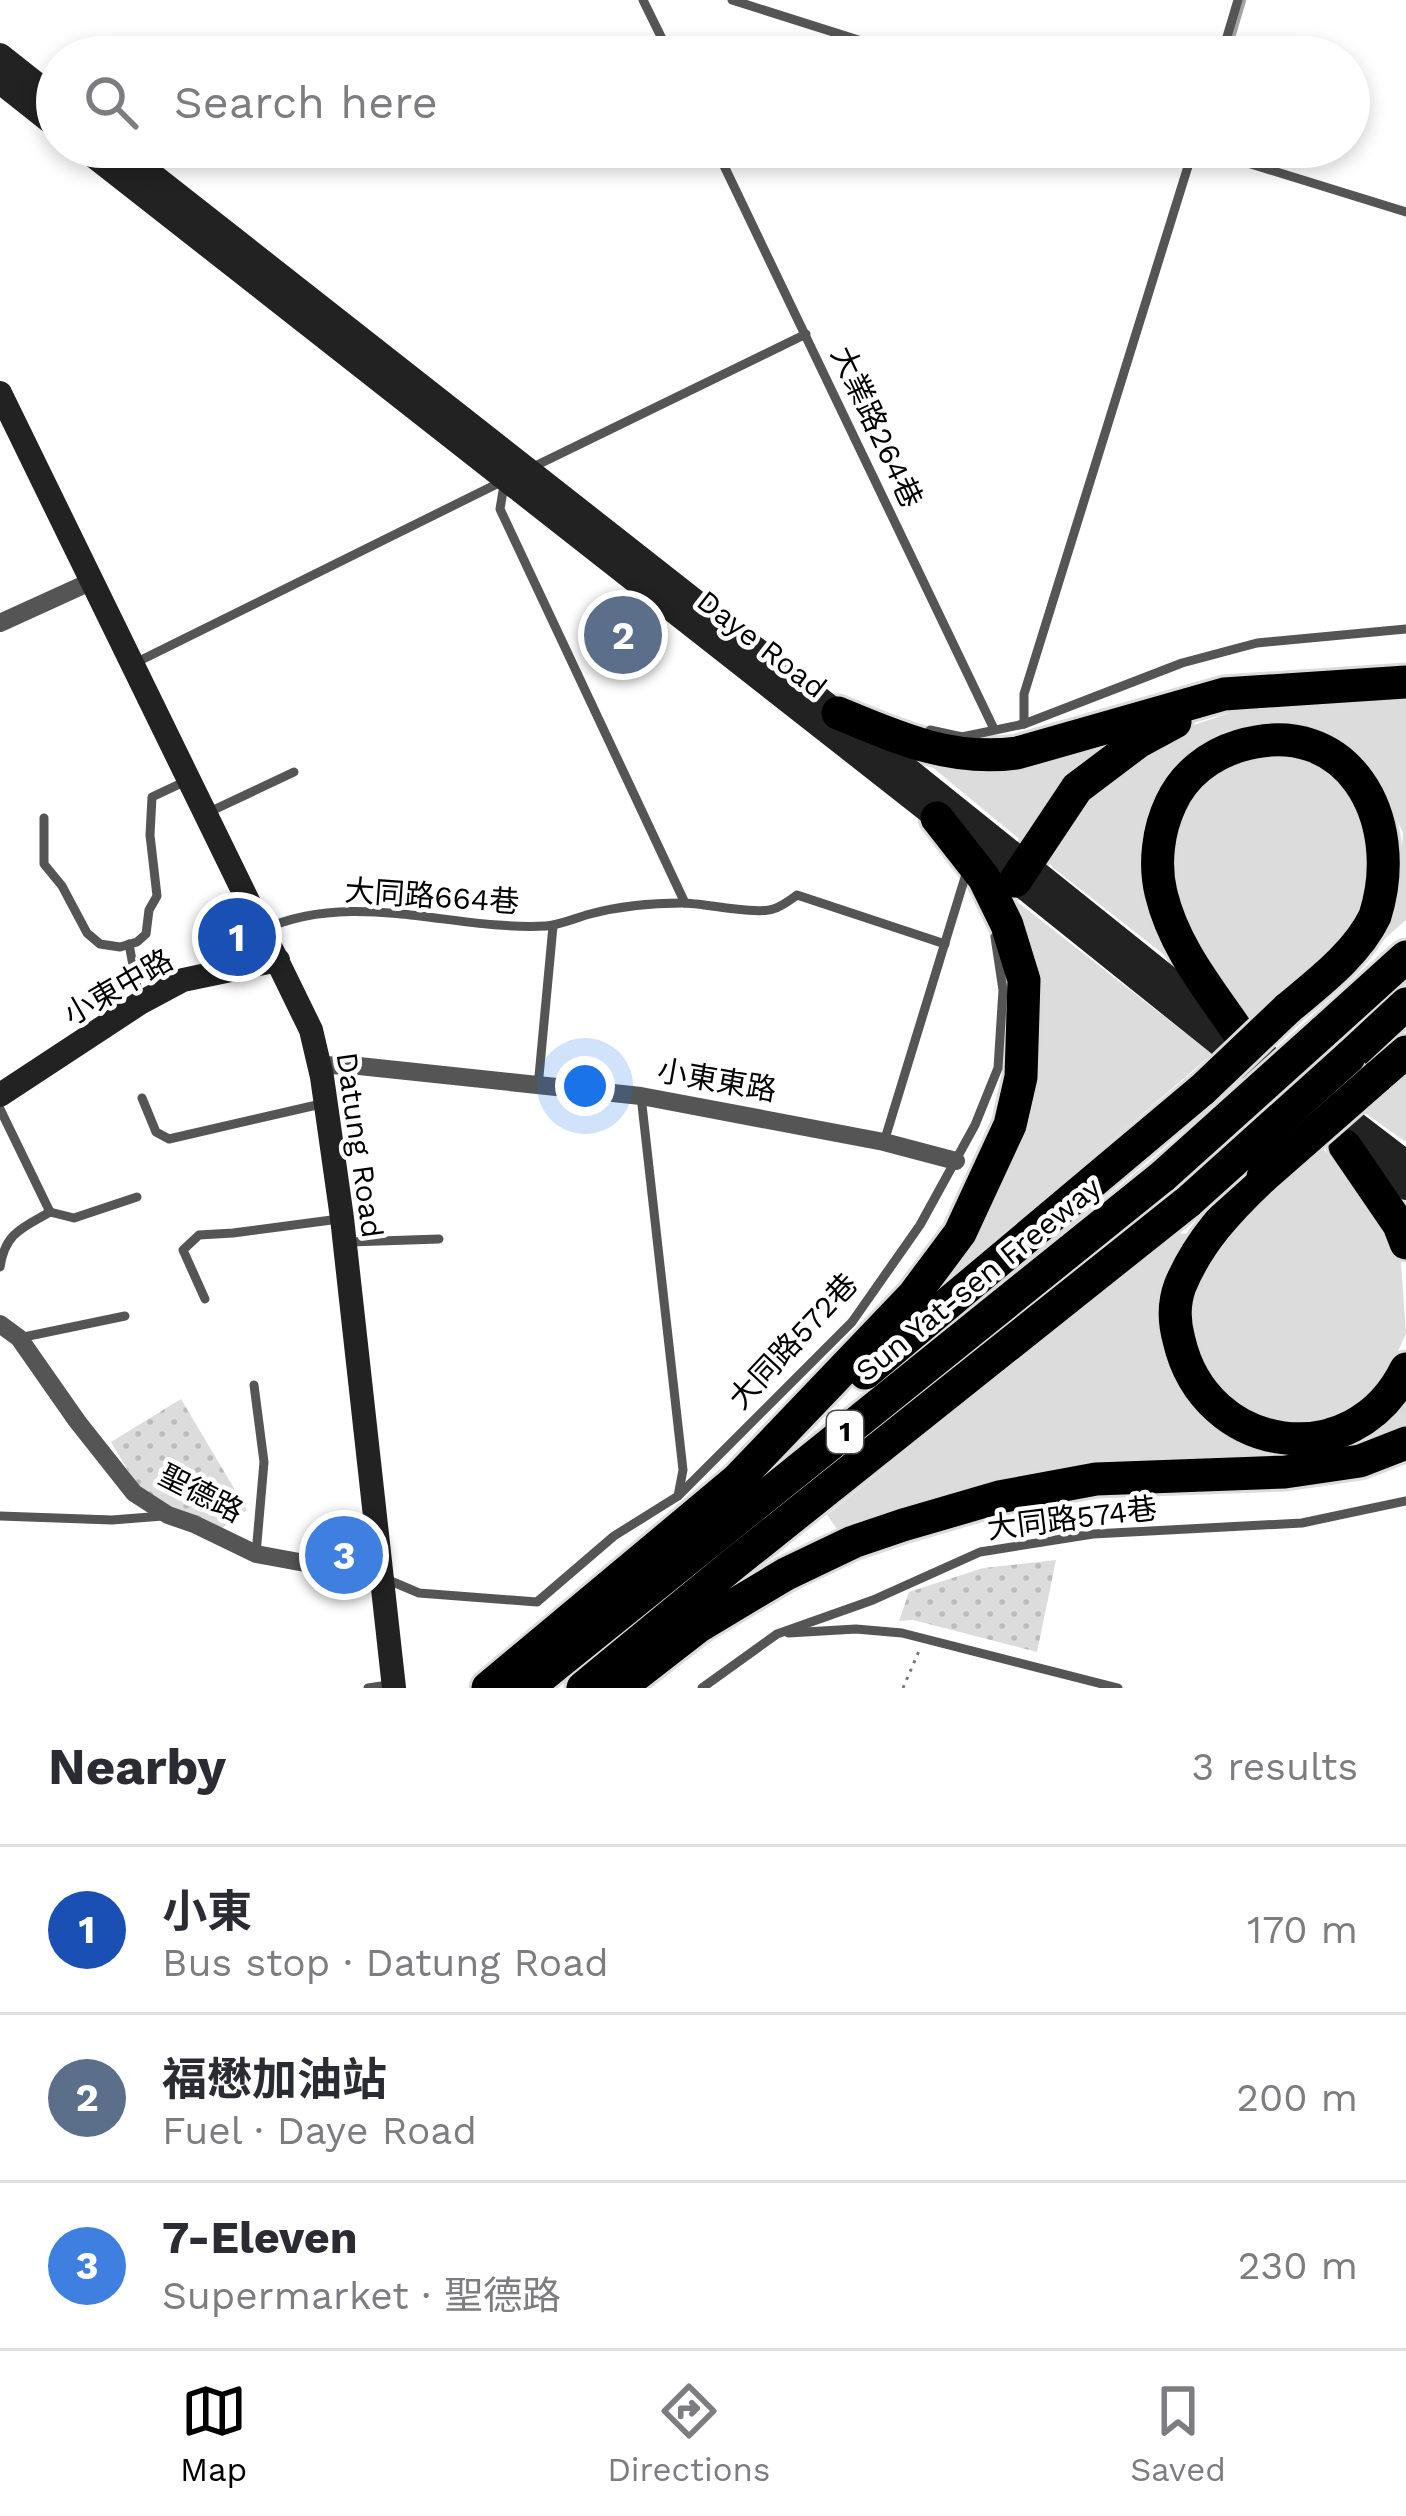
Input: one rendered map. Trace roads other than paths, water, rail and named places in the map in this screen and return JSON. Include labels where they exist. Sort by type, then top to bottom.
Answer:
[{"type":"highway","points":[[838,713],[910,743],[985,757],[1017,753],[1224,694],[1406,682]]},
{"type":"highway","points":[[1020,871],[1077,788],[1138,742],[1224,694]]},
{"type":"highway","points":[[488,1688],[1204,1089],[1336,966],[1375,918],[1391,854],[1382,808],[1357,770],[1339,756],[1294,739],[1269,738],[1209,759],[1181,784],[1160,829],[1159,888],[1171,925],[1196,974],[1241,1036]]},
{"type":"highway","points":[[737,1480],[913,1296],[960,1233],[1010,1125],[1021,1077],[1024,980],[1007,925],[984,878],[932,822]]},
{"type":"highway","name":"Sun Yat-sen Freeway","points":[[527,1688],[1162,1176],[1406,957]]},
{"type":"highway","name":"1","points":[[583,1688],[1189,1201],[1406,1004]]},
{"type":"highway","points":[[1406,1052],[1226,1212],[1198,1250],[1179,1289],[1174,1318],[1196,1384],[1216,1407],[1252,1431],[1305,1440],[1330,1435],[1376,1411],[1406,1369]]},
{"type":"highway","points":[[1346,1146],[1400,1225],[1406,1243]]},
{"type":"highway","points":[[619,1688],[699,1626],[787,1574],[853,1542],[903,1525],[998,1497],[1096,1479],[1285,1472],[1360,1461],[1406,1446]]},
{"type":"main road","points":[[0,55],[36,83]]},
{"type":"main road","points":[[0,82],[36,111]]},
{"type":"main road","name":"Daye Road","points":[[110,168],[515,475],[932,822],[1020,871],[1406,1162]]},
{"type":"main road","name":"Daye Road","points":[[142,168],[389,376]]},
{"type":"main road","name":"Datung Road","points":[[0,393],[311,1030],[343,1230],[394,1686]]},
{"type":"main road","name":"Daye Road","points":[[515,475],[838,713],[1346,1146],[1406,1189]]},
{"type":"main road","name":"小東中路","points":[[1,1097],[140,1003],[183,980],[278,959]]},
{"type":"street","points":[[0,623],[90,582]]},
{"type":"street","name":"小東東路","points":[[320,1065],[641,1096],[884,1142],[956,1161]]},
{"type":"street","name":"聖德路","points":[[8,1330],[134,1493],[168,1515],[256,1554],[381,1577]]},
{"type":"lane","points":[[643,0],[660,36]]},
{"type":"lane","points":[[732,0],[846,36]]},
{"type":"lane","points":[[1227,36],[1238,0]]},
{"type":"lane","name":"大業路264巷","points":[[725,168],[994,729]]},
{"type":"lane","points":[[1024,724],[1024,694],[1188,168]]},
{"type":"lane","points":[[1263,168],[1406,212]]},
{"type":"lane","points":[[134,664],[806,334]]},
{"type":"lane","points":[[515,475],[500,508],[685,903]]},
{"type":"lane","points":[[921,728],[962,736],[1024,724],[1182,663],[1257,643],[1406,629]]},
{"type":"lane","points":[[792,679],[881,720],[901,724]]},
{"type":"lane","points":[[206,814],[294,772]]},
{"type":"lane","points":[[44,818],[44,864],[62,886],[87,933],[100,944],[137,942],[146,934],[149,910],[158,896],[150,835],[152,797],[189,779]]},
{"type":"lane","points":[[952,858],[975,893]]},
{"type":"lane","points":[[884,1142],[966,874]]},
{"type":"lane","name":"大同路664巷","points":[[262,929],[287,918],[356,912],[553,926],[630,905],[685,903],[771,911],[797,895],[945,944]]},
{"type":"lane","points":[[538,1087],[553,926]]},
{"type":"lane","name":"大同路572巷","points":[[381,1577],[419,1593],[536,1602],[614,1535],[678,1496],[851,1322],[920,1225],[975,1125],[998,1068],[1003,990],[994,932]]},
{"type":"lane","points":[[129,944],[140,1003]]},
{"type":"lane","points":[[641,1096],[683,1470],[678,1496]]},
{"type":"lane","points":[[1,1097],[50,1212]]},
{"type":"lane","points":[[142,1099],[156,1132],[169,1139],[326,1103]]},
{"type":"lane","points":[[0,1267],[12,1234],[50,1212],[74,1218],[137,1197]]},
{"type":"lane","points":[[205,1299],[183,1250],[199,1235],[343,1230],[439,1239]]},
{"type":"lane","points":[[0,1306],[8,1330],[125,1316]]},
{"type":"lane","points":[[254,1385],[264,1462],[256,1554]]},
{"type":"lane","name":"大同路574巷","points":[[702,1688],[777,1634],[873,1600],[980,1552],[1093,1534],[1302,1523],[1406,1501]]},
{"type":"lane","points":[[0,1516],[112,1520],[168,1515]]},
{"type":"lane","points":[[777,1634],[856,1629],[902,1634],[1118,1688]]},
{"type":"lane","points":[[368,1688],[394,1686]]},
{"type":"waterway","points":[[1233,36],[1244,0]]},
{"type":"place","name":"福懋加油站","points":[[623,635]]},
{"type":"place","name":"小東","points":[[237,937]]},
{"type":"place","name":"7-Eleven","points":[[344,1555]]}]
